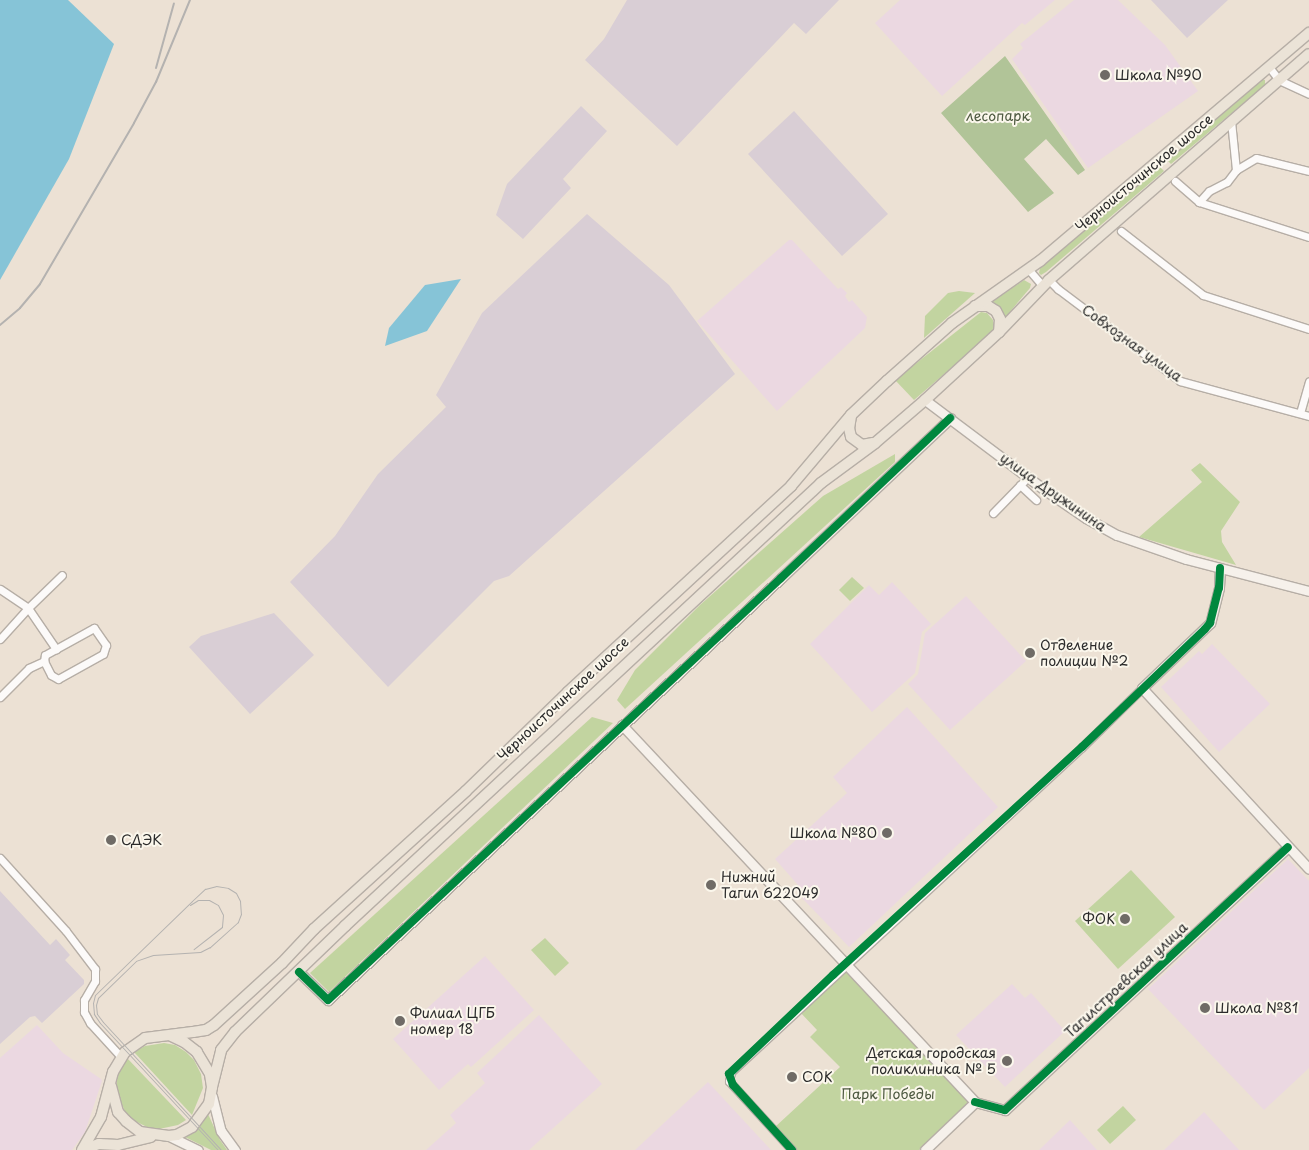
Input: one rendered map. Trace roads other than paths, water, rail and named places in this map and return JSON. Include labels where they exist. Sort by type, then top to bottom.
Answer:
[{"type":"main road","name":"Черноисточинское шоссе","points":[[157,1136],[114,1147],[99,1144],[82,1150],[101,1117],[113,1072],[121,1057],[145,1038],[206,1030],[267,977],[314,929],[466,791],[522,736],[791,486],[851,415],[945,330],[974,306],[1029,270],[1309,33]]},
{"type":"main road","name":"Черноисточинское шоссе","points":[[111,1084],[116,1107],[126,1121],[140,1132],[157,1136],[169,1136],[181,1133],[194,1125],[204,1113],[221,1050],[235,1032],[535,749],[821,484],[925,400],[999,332],[1046,283],[1309,54]]},
{"type":"main road","points":[[974,306],[988,306],[996,311],[1000,319],[999,332]]},
{"type":"main road","points":[[851,415],[849,428],[851,437],[862,445],[875,442]]},
{"type":"main road","points":[[736,538],[749,551]]},
{"type":"main road","points":[[626,640],[639,654]]},
{"type":"main road","points":[[522,736],[535,749]]},
{"type":"main road","points":[[267,977],[272,987],[281,990]]},
{"type":"main road","points":[[167,1035],[184,1042],[200,1055],[208,1067],[211,1090]]},
{"type":"street","points":[[1269,68],[1279,80],[1309,94]]},
{"type":"street","points":[[1231,121],[1236,170]]},
{"type":"street","points":[[1199,202],[1209,191],[1227,182],[1236,170],[1256,158],[1309,171]]},
{"type":"street","points":[[1175,181],[1199,202],[1309,236]]},
{"type":"street","points":[[1121,231],[1203,295],[1309,329]]},
{"type":"street","name":"Совхозная улица","points":[[1029,270],[1046,283],[1058,289],[1180,381],[1309,416]]},
{"type":"street","points":[[1300,413],[1309,381]]},
{"type":"street","name":"улица Дружинина","points":[[925,400],[1086,518],[1117,535],[1220,568],[1309,590]]},
{"type":"street","points":[[299,972],[328,1000],[950,418]]},
{"type":"street","points":[[993,513],[1028,477]]},
{"type":"street","points":[[1020,485],[1036,500]]},
{"type":"street","points":[[792,1150],[729,1082],[729,1074],[1082,747],[1210,622],[1219,588],[1220,568]]},
{"type":"street","points":[[0,639],[62,574]]},
{"type":"street","points":[[0,589],[28,608],[56,649]]},
{"type":"street","points":[[94,628],[106,645],[103,654],[58,679],[51,675],[44,661],[45,655],[56,649],[94,628]]},
{"type":"street","points":[[0,697],[29,668],[44,661]]},
{"type":"street","points":[[1142,688],[1309,869]]},
{"type":"street","points":[[622,725],[975,1102],[925,1150]]},
{"type":"street","name":"Тагилстроевская улица","points":[[975,1102],[1005,1110],[1288,847]]},
{"type":"street","points":[[0,858],[66,931],[95,969],[96,981],[84,1000],[84,1012],[90,1023],[121,1057]]},
{"type":"street","points":[[211,1090],[218,1123],[235,1150]]},
{"type":"street","points":[[169,1136],[198,1150]]},
{"type":"water","points":[[0,0],[68,0],[114,44],[69,159],[0,280]]},
{"type":"water","points":[[461,279],[427,331],[385,346],[389,328],[425,285]]},
{"type":"tram line","points":[[218,1150],[100,1023],[94,1014],[93,1003],[95,995],[192,901],[205,889],[216,886],[228,888],[236,893],[240,901],[241,914],[238,922],[210,947],[200,952],[153,955],[136,961],[98,998],[96,1005],[97,1014],[103,1022],[221,1150]]},
{"type":"tram line","points":[[190,905],[198,900],[209,900],[218,905],[223,915],[222,927],[194,949]]},
{"type":"railway","points":[[0,325],[20,308],[40,284],[156,82],[190,0]]},
{"type":"railway","points":[[156,68],[174,3]]},
{"type":"place","name":"Школа №90","points":[[1105,75]]},
{"type":"place","name":"Отделение полиции №2","points":[[1030,653]]},
{"type":"place","name":"Школа №80","points":[[887,833]]},
{"type":"place","name":"СДЭК","points":[[111,840]]},
{"type":"place","name":"Нижний Тагил 622049","points":[[711,885]]},
{"type":"place","name":"ФОК","points":[[1125,919]]},
{"type":"place","name":"Школа №81","points":[[1205,1008]]},
{"type":"place","name":"Филиал ЦГБ номер 18","points":[[400,1021]]},
{"type":"place","name":"Детская городская поликлиника № 5","points":[[1007,1061]]},
{"type":"place","name":"СОК","points":[[792,1077]]},
{"type":"park label","name":"лесопарк","points":[[998,116]]},
{"type":"park label","name":"Парк Победы","points":[[888,1094]]}]
